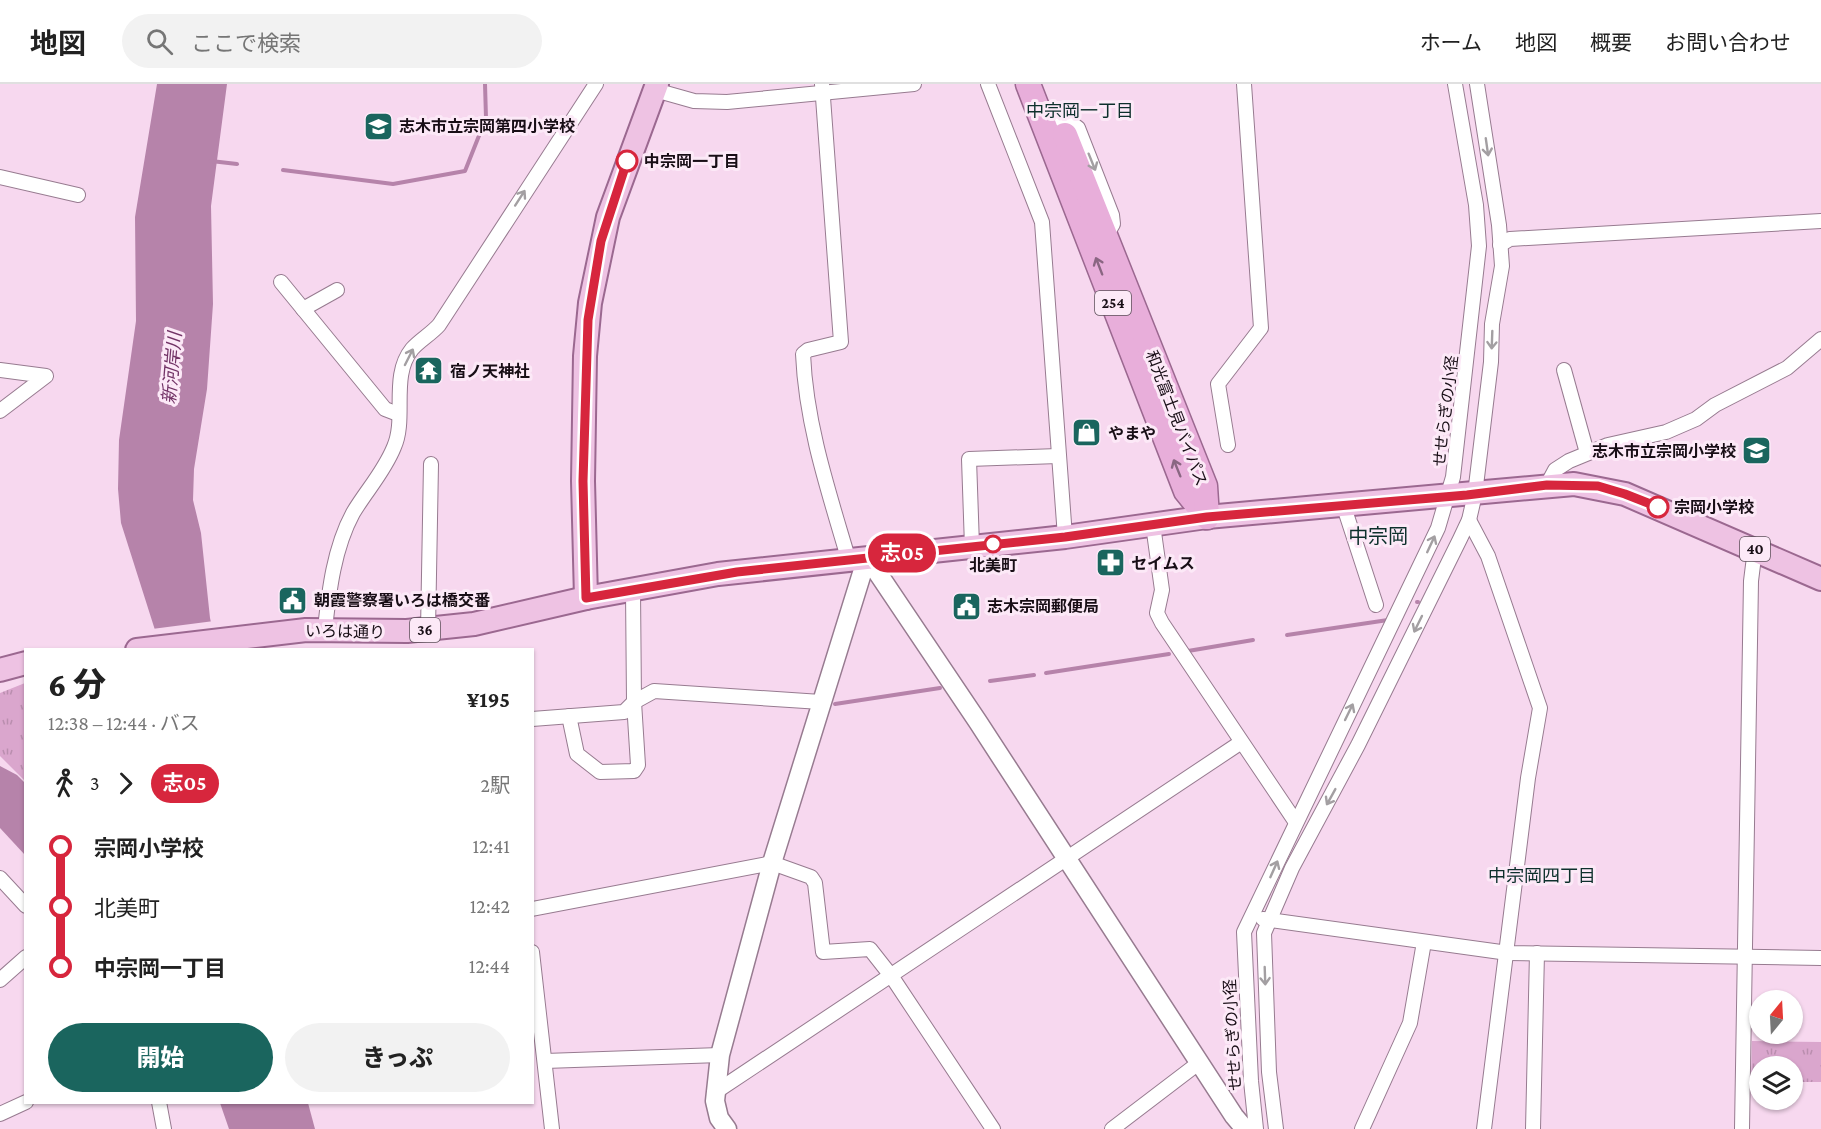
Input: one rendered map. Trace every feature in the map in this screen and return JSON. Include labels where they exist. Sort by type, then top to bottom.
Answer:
[{"type":"highway","name":"和光富士見バイパス","points":[[1028,84],[1186,491],[1207,517]]},
{"type":"highway","name":"和光富士見バイパス","points":[[1045,84],[1205,486],[1207,517]]},
{"type":"main road","points":[[586,598],[583,481],[585,356],[590,303],[608,217],[656,87]]},
{"type":"main road","name":"いろは通り","points":[[162,648],[272,639],[325,629],[387,632],[428,630],[474,624],[586,598],[718,574],[1065,537],[1207,517],[1344,507],[1547,485],[1583,485],[1625,494],[1821,579]]},
{"type":"main road","points":[[0,670],[24,664]]},
{"type":"street","points":[[325,629],[331,583],[345,531],[352,514],[394,449],[399,429],[398,414],[405,365],[411,350],[439,325],[596,84]]},
{"type":"street","points":[[656,87],[694,101],[727,102],[822,89],[914,84]]},
{"type":"street","points":[[988,84],[1042,222],[1065,537]]},
{"type":"street","points":[[1228,445],[1218,384],[1261,328],[1244,84]]},
{"type":"street","name":"せせらぎの小径","points":[[1256,1129],[1251,1081],[1244,935],[1262,918],[1292,868],[1358,745],[1469,520],[1461,495],[1479,246],[1476,205],[1455,84]]},
{"type":"street","name":"せせらぎの小径","points":[[1262,918],[1295,821],[1438,528],[1461,495],[1491,362],[1492,324],[1502,266],[1477,84]]},
{"type":"street","points":[[822,89],[841,342],[808,350],[803,354],[805,392],[828,489],[858,559],[1067,860],[1234,1116],[1245,1129]]},
{"type":"street","points":[[0,177],[78,195]]},
{"type":"street","points":[[1500,245],[1510,239],[1821,221]]},
{"type":"street","points":[[281,282],[385,409],[398,414]]},
{"type":"street","points":[[303,309],[337,290]]},
{"type":"street","points":[[1547,485],[1555,470],[1587,453],[1666,432],[1696,419],[1715,405],[1787,368],[1821,339]]},
{"type":"street","points":[[0,370],[46,376],[0,411]]},
{"type":"street","points":[[1564,370],[1587,453]]},
{"type":"street","points":[[972,546],[969,459],[1058,456]]},
{"type":"street","points":[[428,630],[431,464]]},
{"type":"street","points":[[1344,507],[1377,604]]},
{"type":"street","points":[[1469,520],[1475,527],[1488,556],[1540,708],[1528,778],[1508,953],[1484,1129]]},
{"type":"street","points":[[1153,525],[1162,590],[1157,613],[1240,742],[1295,821]]},
{"type":"street","points":[[1742,1129],[1751,593],[1755,549]]},
{"type":"street","points":[[727,1129],[719,1118],[714,1093],[720,1055],[772,863],[822,702],[858,559]]},
{"type":"street","points":[[569,716],[577,754],[600,772],[634,771],[638,765],[633,702],[633,591]]},
{"type":"street","points":[[534,719],[624,712],[633,702],[654,691],[822,702]]},
{"type":"street","points":[[714,1093],[1067,860],[1240,742]]},
{"type":"street","points":[[534,909],[772,863],[811,877],[815,883],[823,952],[870,949],[892,976],[993,1129]]},
{"type":"street","points":[[0,878],[24,904]]},
{"type":"street","points":[[1276,1129],[1269,1072],[1262,918],[1508,953],[1821,958]]},
{"type":"street","points":[[1362,1129],[1410,1023],[1424,942]]},
{"type":"street","points":[[1533,1129],[1537,953]]},
{"type":"street","points":[[0,980],[24,959]]},
{"type":"street","points":[[534,969],[552,1129]]},
{"type":"street","points":[[545,1061],[720,1055]]},
{"type":"street","points":[[1113,1129],[1200,1062]]},
{"type":"street","points":[[0,1114],[24,1103]]},
{"type":"street","points":[[159,1104],[164,1129]]},
{"type":"green space","points":[[24,684],[24,780],[0,756],[0,693]]},
{"type":"green space","points":[[1821,1042],[1821,1082],[1803,1082],[1803,1056],[1752,1056],[1752,1044]]},
{"type":"water","name":"新河岸川","points":[[157,84],[227,84],[211,206],[213,304],[207,389],[194,469],[193,500],[201,533],[210,618],[217,648],[161,648],[121,523],[118,489],[119,440],[136,321],[135,217]]},
{"type":"water","points":[[0,766],[17,775],[24,782],[24,854],[0,828]]},
{"type":"water","points":[[220,1104],[308,1104],[315,1129],[229,1129]]},
{"type":"pier","points":[[214,621],[220,648],[157,648],[152,629]]},
{"type":"waterway","points":[[283,170],[393,184],[465,171],[486,118],[485,84]]},
{"type":"waterway","points":[[211,161],[237,164]]},
{"type":"waterway","points":[[1287,635],[1388,620]]},
{"type":"waterway","points":[[1188,651],[1253,640]]},
{"type":"waterway","points":[[1046,673],[1169,654]]},
{"type":"waterway","points":[[990,681],[1034,675]]},
{"type":"waterway","points":[[835,704],[940,688]]},
{"type":"bus line","name":"志05","points":[[627,161],[601,241],[588,320],[585,356],[583,481],[586,598],[718,574],[1065,537],[1207,517],[1344,507],[1391,500],[1467,495],[1547,485],[1598,486],[1658,507]]},
{"type":"place","name":"志木市立宗岡第四小学校","points":[[378,126]]},
{"type":"place","name":"中宗岡一丁目","points":[[627,161]]},
{"type":"place","name":"宿ノ天神社","points":[[429,371]]},
{"type":"place","name":"やまや","points":[[1087,433]]},
{"type":"place","name":"志木市立宗岡小学校","points":[[1757,451]]},
{"type":"place","name":"宗岡小学校","points":[[1658,507]]},
{"type":"place","name":"北美町","points":[[993,544]]},
{"type":"place","name":"セイムス","points":[[1110,563]]},
{"type":"place","name":"朝霞警察署いろは橋交番","points":[[293,600]]},
{"type":"place","name":"志木宗岡郵便局","points":[[966,606]]},
{"type":"district","name":"中宗岡一丁目","points":[[1080,111]]},
{"type":"district","name":"中宗岡","points":[[1378,536]]},
{"type":"district","name":"中宗岡四丁目","points":[[1542,876]]}]
